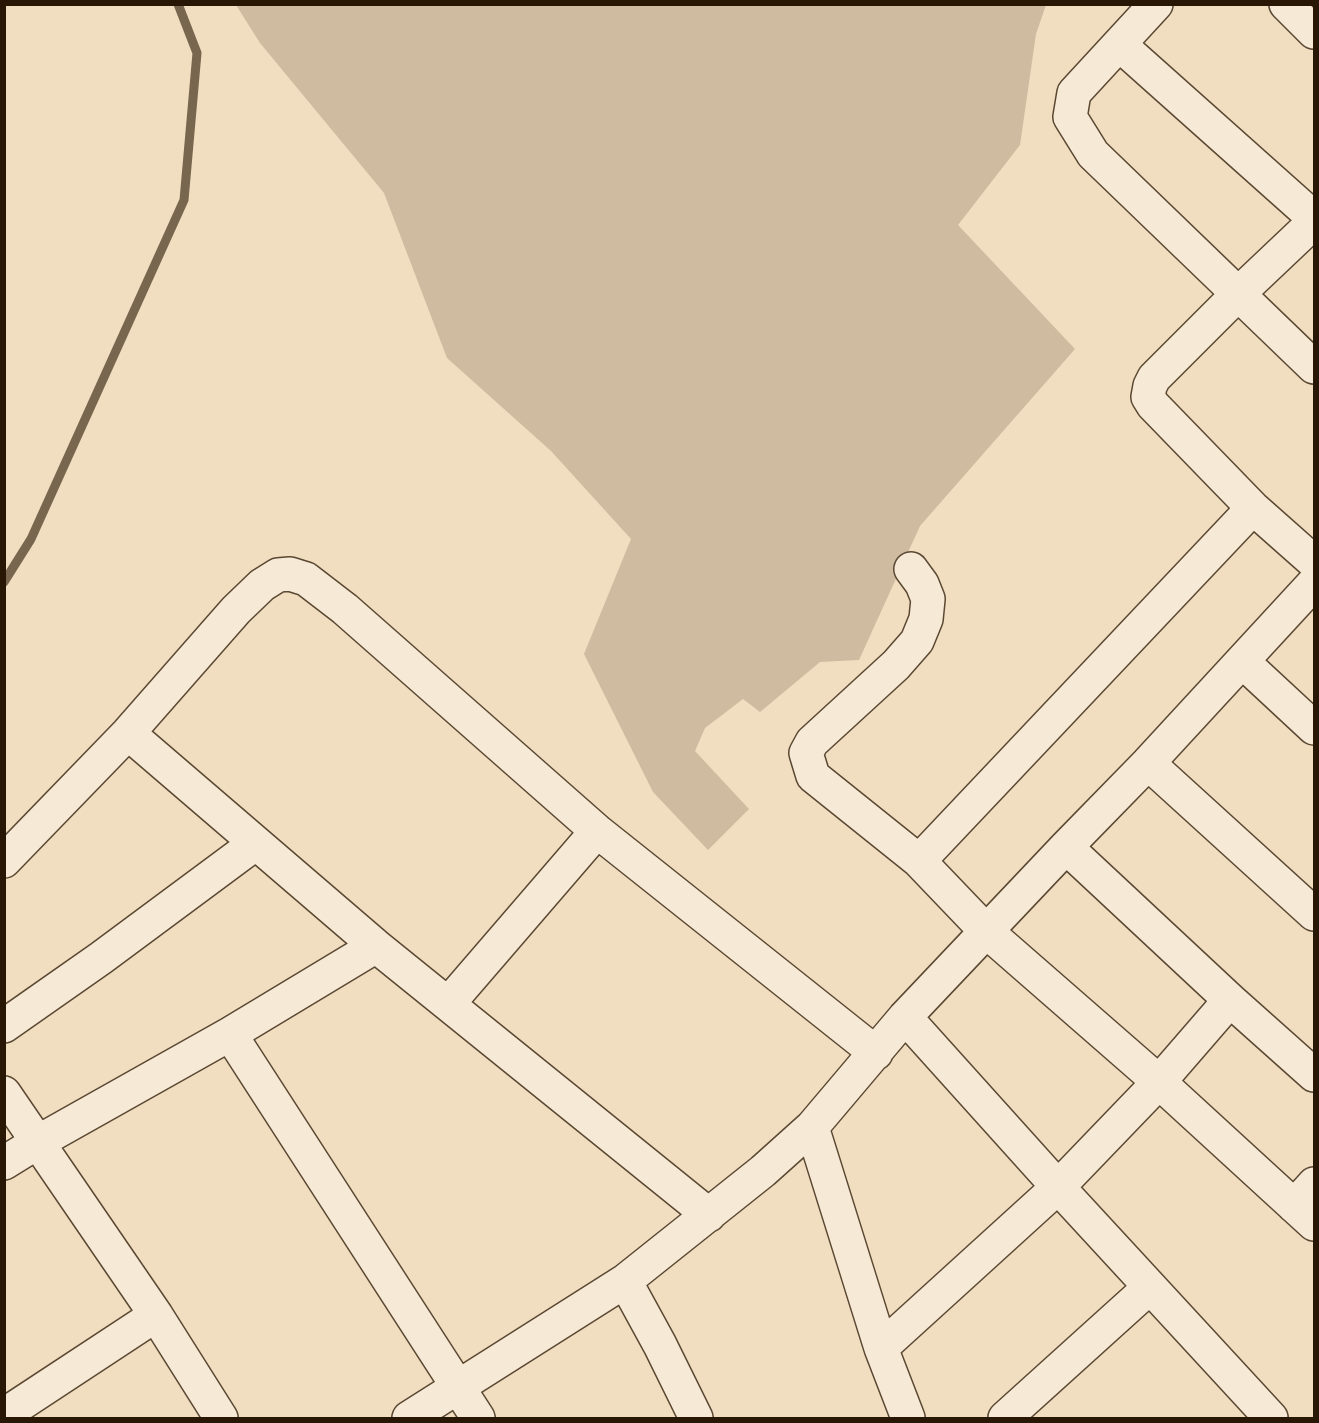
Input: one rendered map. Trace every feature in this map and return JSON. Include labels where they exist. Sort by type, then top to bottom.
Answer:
[{"type":"street","points":[[1156,4],[1074,93],[1070,117],[1093,154],[1314,367]]},
{"type":"street","points":[[1286,4],[1314,32]]},
{"type":"street","points":[[1119,44],[1314,220],[1154,378],[1148,397],[1153,405],[1253,508],[1314,562]]},
{"type":"street","points":[[919,861],[1253,508]]},
{"type":"street","points":[[911,569],[922,584],[928,599],[926,619],[917,641],[896,665],[812,742],[806,753],[813,776],[919,861],[986,931],[1159,1082],[1308,1205]]},
{"type":"street","points":[[4,861],[128,733],[236,610],[262,585],[278,575],[290,574],[306,579],[345,609],[597,831],[876,1053]]},
{"type":"street","points":[[410,1419],[458,1386],[625,1281],[764,1171],[812,1127],[905,1017],[1148,763],[1314,583]]},
{"type":"street","points":[[1243,662],[1314,728]]},
{"type":"street","points":[[128,733],[376,946],[709,1215]]},
{"type":"street","points":[[1148,763],[1314,914]]},
{"type":"street","points":[[448,1004],[597,831]]},
{"type":"street","points":[[4,1026],[101,958],[256,843]]},
{"type":"street","points":[[1066,847],[1314,1075]]},
{"type":"street","points":[[4,1163],[230,1034],[376,946]]},
{"type":"street","points":[[881,1348],[1058,1187],[1159,1082],[1230,1000]]},
{"type":"street","points":[[905,1017],[1271,1419]]},
{"type":"street","points":[[230,1034],[478,1419]]},
{"type":"street","points":[[4,1093],[156,1315],[221,1419]]},
{"type":"street","points":[[812,1127],[881,1348],[908,1419]]},
{"type":"street","points":[[625,1281],[660,1344],[696,1419]]},
{"type":"street","points":[[1005,1419],[1150,1287]]},
{"type":"street","points":[[8,1413],[156,1315]]},
{"type":"shaded area","points":[[236,5],[1046,5],[1036,34],[1020,145],[958,225],[1075,349],[920,526],[859,660],[820,662],[760,712],[743,699],[705,728],[695,751],[749,809],[708,850],[653,792],[584,654],[631,539],[551,451],[447,358],[384,193],[260,43]]},
{"type":"waterway","points":[[4,582],[31,539],[184,200],[197,53],[178,4]]}]
